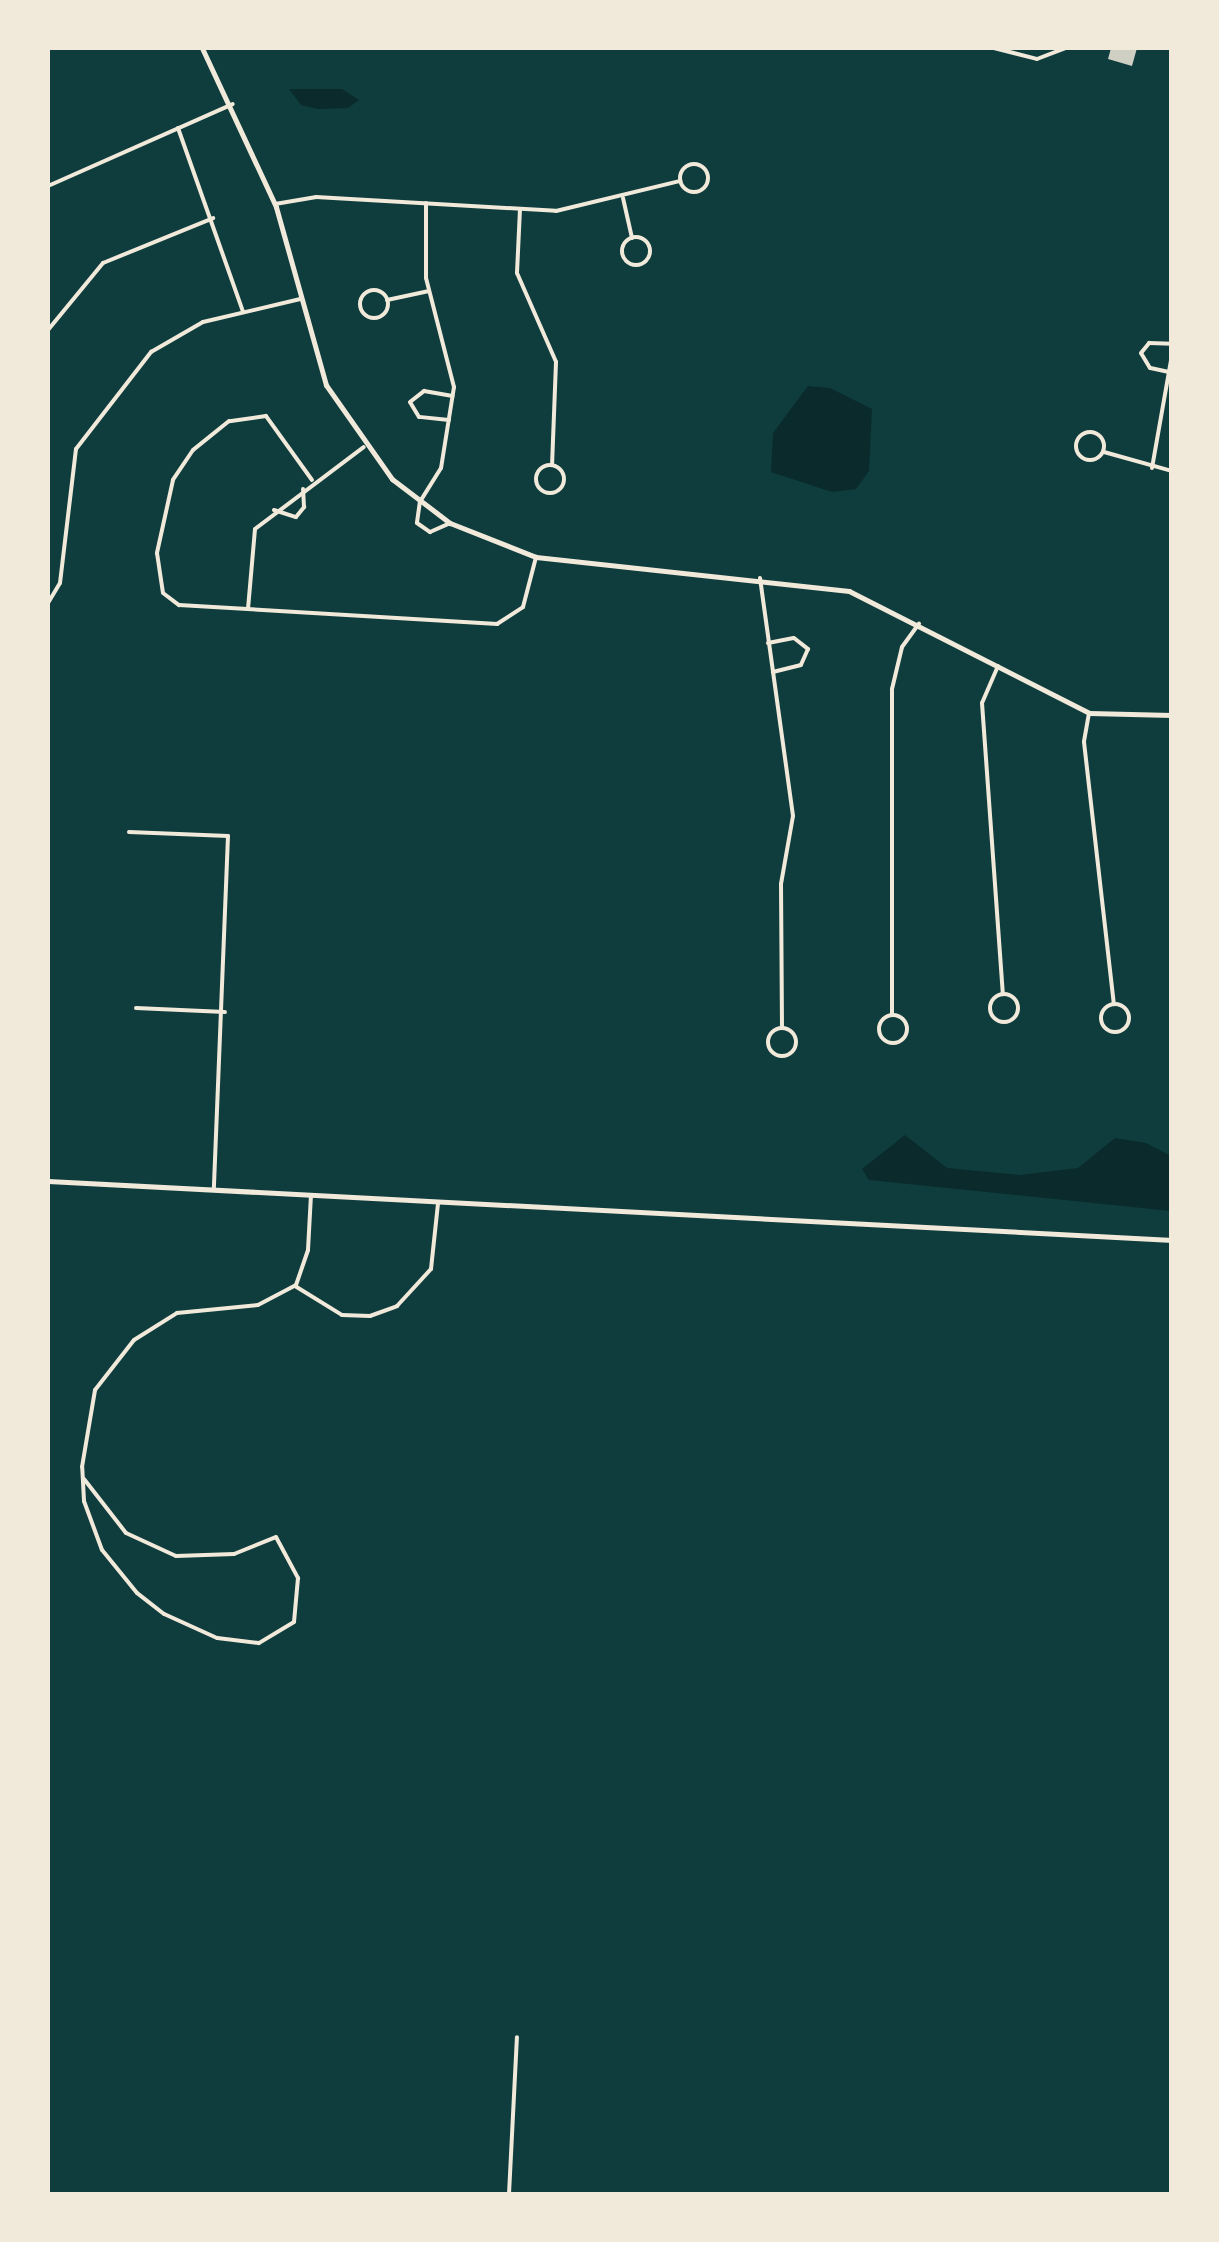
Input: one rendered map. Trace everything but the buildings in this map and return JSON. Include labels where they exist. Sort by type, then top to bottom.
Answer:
[{"type":"street","points":[[202,48],[232,104],[275,204],[326,385],[364,446],[420,502],[450,523],[536,557],[760,578],[848,591],[1089,713],[1171,716]]},
{"type":"street","points":[[994,48],[1037,59],[1066,48]]},
{"type":"street","points":[[48,186],[232,104]]},
{"type":"street","points":[[178,128],[213,218],[242,312]]},
{"type":"street","points":[[275,204],[316,197],[520,209],[581,208],[680,182],[690,164],[707,174],[695,192],[680,182]]},
{"type":"street","points":[[623,197],[632,238],[622,254],[638,265],[650,248],[632,238]]},
{"type":"street","points":[[426,204],[430,292],[452,396],[442,468],[420,502],[416,522],[423,531],[450,523]]},
{"type":"street","points":[[520,209],[517,273],[556,362],[552,465],[564,481],[547,492],[537,474],[552,465]]},
{"type":"street","points":[[48,330],[103,263],[213,218]]},
{"type":"street","points":[[387,300],[375,318],[360,308],[370,291],[387,300],[430,292]]},
{"type":"street","points":[[48,603],[60,583],[76,448],[169,336],[242,312],[300,299]]},
{"type":"street","points":[[1168,372],[1150,368],[1142,353],[1148,343],[1172,344]]},
{"type":"street","points":[[1152,468],[1172,354]]},
{"type":"street","points":[[450,420],[418,418],[410,402],[424,391],[452,396]]},
{"type":"street","points":[[312,480],[277,428],[255,414],[229,422],[193,450],[172,480],[157,554],[163,594],[179,605],[497,624],[523,607],[536,557]]},
{"type":"street","points":[[1103,451],[1098,434],[1078,441],[1085,459],[1103,451],[1172,471]]},
{"type":"street","points":[[248,609],[255,529],[312,480],[364,446]]},
{"type":"street","points":[[274,510],[296,516],[304,507],[303,488]]},
{"type":"street","points":[[760,578],[794,816],[781,884],[782,1028],[769,1045],[783,1056],[796,1042],[782,1028]]},
{"type":"street","points":[[892,1015],[906,1031],[893,1043],[879,1030],[892,1015],[892,689],[902,647],[919,624]]},
{"type":"street","points":[[768,643],[794,638],[808,649],[801,664],[773,672]]},
{"type":"street","points":[[998,666],[982,703],[1004,994],[1018,1005],[1004,1022],[990,1008],[1004,994]]},
{"type":"street","points":[[1089,713],[1084,742],[1114,1004],[1128,1020],[1115,1032],[1101,1018],[1114,1004]]},
{"type":"street","points":[[129,832],[228,836],[225,1012],[214,1190]]},
{"type":"street","points":[[136,1008],[225,1012]]},
{"type":"street","points":[[48,1181],[1172,1240]]},
{"type":"street","points":[[84,1479],[126,1533],[176,1556],[234,1554],[276,1537],[298,1578],[294,1622],[259,1643],[217,1638],[164,1614],[136,1593],[102,1550],[84,1501],[84,1479],[86,1420],[96,1390],[134,1340],[177,1313],[258,1305],[295,1286],[308,1250],[311,1195]]},
{"type":"street","points":[[295,1286],[342,1315],[370,1316],[397,1306],[431,1269],[438,1202]]},
{"type":"street","points":[[509,2194],[517,2037]]},
{"type":"water","points":[[289,89],[342,89],[359,100],[348,108],[318,109],[301,105]]},
{"type":"water","points":[[808,386],[830,388],[872,409],[869,471],[856,489],[832,492],[771,472],[773,433]]},
{"type":"water","points":[[905,1135],[947,1168],[1020,1175],[1078,1168],[1115,1138],[1146,1143],[1171,1156],[1171,1211],[869,1180],[862,1169]]}]
